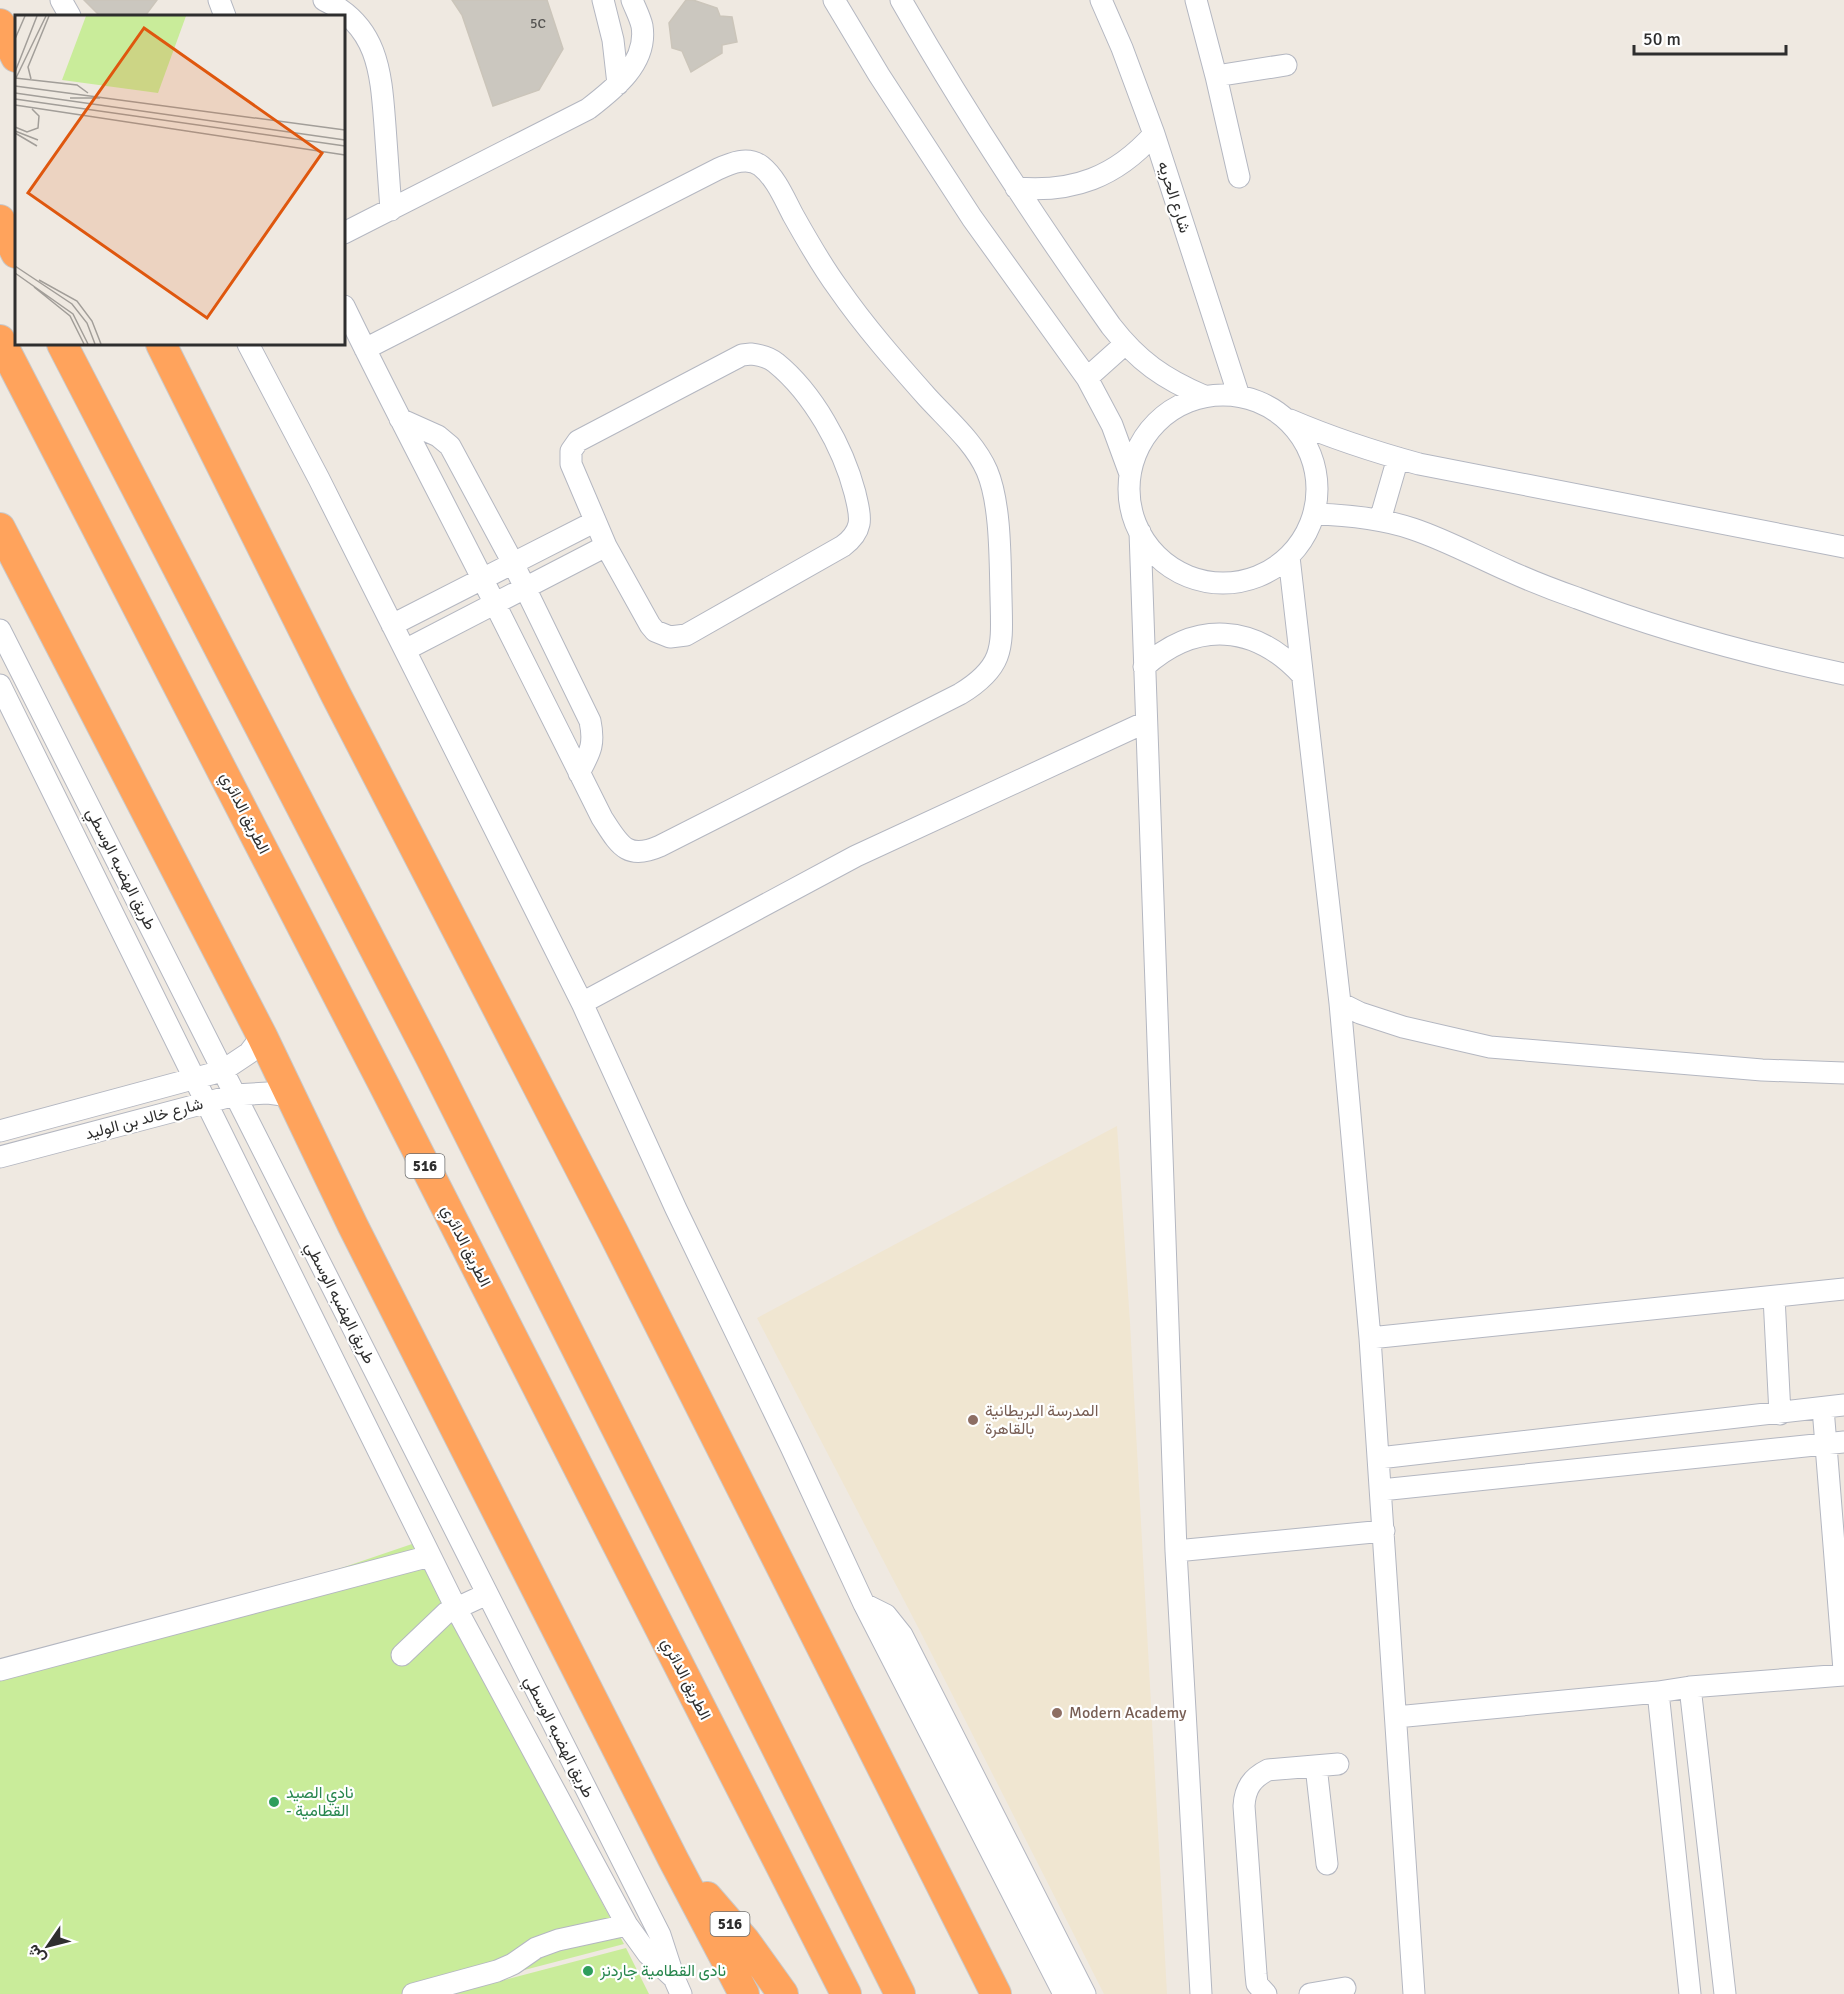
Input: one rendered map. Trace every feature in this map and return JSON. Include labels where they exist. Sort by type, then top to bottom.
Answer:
[{"type":"highway","points":[[0,24],[15,55]]},
{"type":"highway","points":[[0,220],[15,251]]},
{"type":"highway","name":"الطريق الدائري","points":[[0,340],[380,1076],[846,1994]]},
{"type":"highway","points":[[63,345],[436,1068],[900,1994]]},
{"type":"highway","points":[[162,345],[336,695],[614,1232],[996,1994]]},
{"type":"highway","name":"516","points":[[0,528],[262,1036],[353,1226],[673,1859],[744,1994]]},
{"type":"highway","name":"516","points":[[673,1859],[745,1941],[783,1994]]},
{"type":"street","points":[[61,0],[69,15]]},
{"type":"street","points":[[219,0],[225,15]]},
{"type":"street","points":[[324,0],[343,11],[354,21],[371,46],[377,60],[382,90],[391,210]]},
{"type":"street","points":[[603,0],[613,40],[618,84]]},
{"type":"street","points":[[345,233],[588,109],[631,70],[641,49],[642,25],[632,0]]},
{"type":"street","points":[[834,0],[879,75],[966,209],[1087,378],[1112,425],[1130,474]]},
{"type":"street","points":[[901,0],[1016,188],[1125,344],[1162,375],[1204,396]]},
{"type":"street","name":"شارع الحريه","points":[[1101,0],[1154,134],[1239,396]]},
{"type":"street","points":[[1196,0],[1239,177]]},
{"type":"street","points":[[1215,76],[1286,65]]},
{"type":"street","points":[[1016,188],[1051,190],[1101,176],[1123,163],[1143,147],[1154,134]]},
{"type":"street","points":[[345,308],[364,349],[602,818],[614,837],[629,850],[642,853],[660,846],[976,684],[992,668],[998,656],[1001,630],[996,504],[987,470],[969,442],[878,342],[855,313],[817,255],[773,178],[753,161],[733,163],[718,169],[364,349]]},
{"type":"street","points":[[1087,378],[1125,344]]},
{"type":"street","points":[[249,345],[285,412],[582,1003],[676,1209],[864,1604],[949,1748],[997,1841],[1085,1994]]},
{"type":"street","points":[[742,355],[760,355],[776,363],[814,406],[830,430],[842,456],[859,511],[860,522],[857,531],[843,546],[686,635],[678,637],[662,635],[650,625],[606,546],[571,464],[571,451],[574,445],[742,355]]},
{"type":"street","points":[[1286,418],[1303,438],[1314,462],[1318,488],[1314,514],[1304,537],[1289,557],[1265,574],[1237,582],[1208,582],[1180,573],[1157,555],[1140,532],[1132,513],[1130,474],[1139,447],[1155,423],[1178,406],[1204,396],[1222,394],[1239,396],[1264,404],[1286,418],[1329,436],[1398,458],[1844,547]]},
{"type":"street","points":[[400,419],[438,436],[450,447],[513,563],[590,721],[593,736],[592,747],[579,773]]},
{"type":"street","points":[[1380,520],[1398,458]]},
{"type":"street","points":[[1314,514],[1348,515],[1380,520],[1413,529],[1443,540],[1509,571],[1644,622],[1763,656],[1844,674]]},
{"type":"street","points":[[392,625],[594,522]]},
{"type":"street","points":[[1140,532],[1176,1551],[1202,1994]]},
{"type":"street","points":[[405,650],[606,546]]},
{"type":"street","points":[[1289,557],[1340,1003],[1370,1338],[1414,1994]]},
{"type":"street","name":"طريق الهضبه الوسطي","points":[[0,630],[660,1935],[677,1986]]},
{"type":"street","points":[[1144,667],[1165,650],[1189,639],[1225,634],[1243,636],[1268,646],[1290,661],[1302,675]]},
{"type":"street","name":"طريق الهضبه الوسطي","points":[[0,685],[456,1608],[627,1925],[648,1954],[677,1986]]},
{"type":"street","points":[[582,1003],[856,856],[1146,722]]},
{"type":"street","points":[[1340,1003],[1360,1013],[1403,1027],[1490,1047],[1751,1069],[1844,1073]]},
{"type":"street","name":"شارع خالد بن الوليد","points":[[0,1131],[222,1071],[249,1053],[262,1036]]},
{"type":"street","name":"شارع خالد بن الوليد","points":[[0,1157],[235,1095],[268,1092],[290,1096]]},
{"type":"street","points":[[1370,1338],[1844,1288]]},
{"type":"street","points":[[1774,1297],[1780,1414]]},
{"type":"street","points":[[1379,1458],[1844,1405]]},
{"type":"street","points":[[1396,1717],[1844,1672],[1835,1443],[1823,1408]]},
{"type":"street","points":[[1381,1490],[1835,1443]]},
{"type":"street","points":[[1176,1551],[1384,1531]]},
{"type":"street","points":[[0,1670],[430,1556]]},
{"type":"street","points":[[405,1658],[446,1612],[487,1594]]},
{"type":"street","points":[[1690,1687],[1725,1994]]},
{"type":"street","points":[[1658,1692],[1690,1994]]},
{"type":"street","points":[[1266,1994],[1257,1984],[1245,1794],[1257,1775],[1268,1770],[1338,1764]]},
{"type":"street","points":[[1316,1766],[1327,1864]]},
{"type":"street","points":[[997,1841],[1064,1994]]},
{"type":"street","points":[[413,1994],[497,1971],[513,1964],[536,1948],[558,1940],[627,1925]]},
{"type":"street","points":[[1310,1994],[1345,1988]]},
{"type":"shaded area","name":"المدرسة البريطانية بالقاهرة","points":[[1117,1126],[1167,1994],[1104,1994],[920,1631],[757,1318]]},
{"type":"green space","name":"نادي الصيد - القطامية","points":[[412,1544],[624,1944],[433,1994],[0,1994],[0,1660],[315,1577]]},
{"type":"green space","name":"نادى القطامية جاردنز","points":[[626,1948],[649,1994],[451,1994]]},
{"type":"building","points":[[84,0],[157,0],[146,15],[99,15]]},
{"type":"building","points":[[452,0],[547,0],[563,49],[539,90],[493,106],[462,15]]},
{"type":"building","points":[[686,0],[717,8],[720,16],[732,17],[737,42],[722,45],[722,53],[691,72],[682,51],[672,48],[669,23]]},
{"type":"place","name":"المدرسة البريطانية بالقاهرة","points":[[973,1420]]},
{"type":"place","name":"Modern Academy","points":[[1057,1713]]},
{"type":"place","name":"نادي الصيد - القطامية","points":[[274,1802]]},
{"type":"place","name":"نادى القطامية جاردنز","points":[[588,1971]]}]
